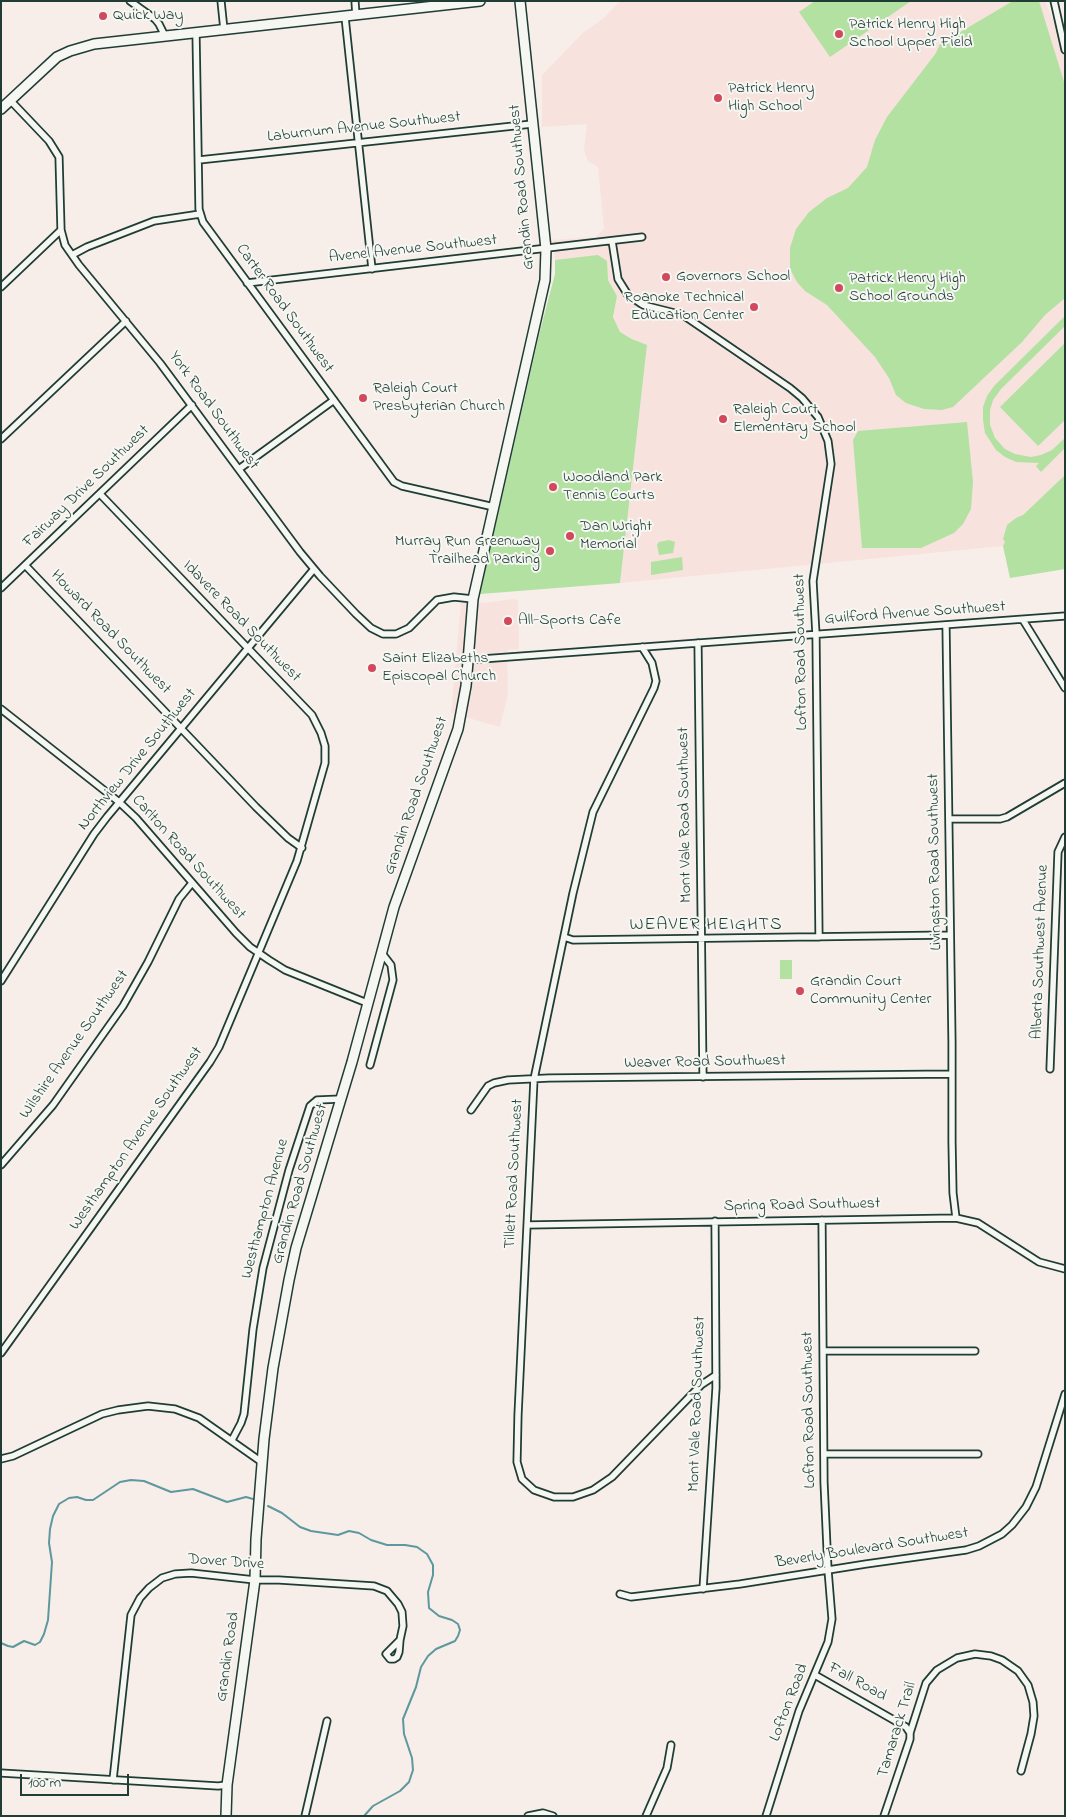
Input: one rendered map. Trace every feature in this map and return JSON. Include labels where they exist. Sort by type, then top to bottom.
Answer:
[{"type":"street","points":[[130,1],[155,19],[160,24],[165,36]]},
{"type":"street","points":[[221,1],[224,30]]},
{"type":"street","points":[[355,1],[356,16]]},
{"type":"street","points":[[1,109],[48,64],[70,51],[94,44],[480,1]]},
{"type":"street","name":"Grandin Road Southwest","points":[[260,1502],[264,1439],[273,1368],[296,1248],[341,1099],[381,952],[402,885],[458,730],[466,686],[473,599],[545,280],[546,249],[520,1]]},
{"type":"street","points":[[1054,1],[1065,50]]},
{"type":"street","points":[[345,17],[372,269]]},
{"type":"street","name":"Carter Road Southwest","points":[[196,33],[200,214],[203,222],[398,484],[494,507]]},
{"type":"street","name":"York Road Southwest","points":[[10,100],[57,151],[59,157],[61,230],[65,246],[160,363],[314,569],[356,614],[371,628],[383,634],[396,634],[409,628],[437,600],[454,597],[473,599]]},
{"type":"street","name":"Laburnum Avenue Southwest","points":[[199,160],[532,124]]},
{"type":"street","points":[[72,255],[86,247],[154,221],[200,214]]},
{"type":"street","points":[[1,287],[61,230]]},
{"type":"street","name":"Avenel Avenue Southwest","points":[[247,283],[642,237]]},
{"type":"street","name":"Lofton Road Southwest","points":[[612,241],[618,279],[628,295],[643,305],[683,314],[790,388],[813,410],[823,426],[828,441],[831,464],[813,573],[816,635],[819,937]]},
{"type":"street","points":[[1,440],[126,320]]},
{"type":"street","points":[[239,469],[334,400]]},
{"type":"street","name":"Fairway Drive Southwest","points":[[1,588],[192,405]]},
{"type":"street","name":"Idavere Road Southwest","points":[[100,494],[316,721],[323,740],[326,756],[320,785]]},
{"type":"street","name":"Howard Road Southwest","points":[[25,565],[288,838],[302,848]]},
{"type":"street","name":"Northview Drive Southwest","points":[[1,981],[94,834],[314,569]]},
{"type":"street","name":"Guilford Avenue Southwest","points":[[468,660],[1065,616]]},
{"type":"street","points":[[1023,620],[1065,688]]},
{"type":"street","name":"Livingston Road Southwest","points":[[946,625],[952,1142],[956,1218]]},
{"type":"street","name":"Mont Vale Road Southwest","points":[[698,643],[704,1077]]},
{"type":"street","name":"Tillett Road Southwest","points":[[642,647],[652,663],[656,681],[593,812],[534,1079],[517,1462],[522,1479],[534,1490],[547,1496],[563,1498],[585,1494],[604,1484],[701,1385],[716,1375]]},
{"type":"street","name":"Carlton Road Southwest","points":[[1,709],[119,802],[136,818],[236,933],[259,953],[285,970],[367,1004]]},
{"type":"street","points":[[949,819],[1007,817],[1065,783]]},
{"type":"street","name":"Westhampton Avenue Southwest","points":[[1,1353],[210,1062],[259,953],[302,848],[320,785]]},
{"type":"street","name":"Alberta Southwest Avenue","points":[[1050,1069],[1058,852],[1065,837]]},
{"type":"street","name":"Wilshire Avenue Southwest","points":[[1,1165],[53,1105],[122,1006],[145,968],[179,899],[192,883]]},
{"type":"street","points":[[564,937],[574,940],[950,935]]},
{"type":"street","points":[[370,1065],[393,980],[390,965],[381,952]]},
{"type":"street","name":"Weaver Road Southwest","points":[[471,1110],[486,1088],[494,1083],[508,1080],[952,1074]]},
{"type":"street","name":"Westhampton Avenue","points":[[232,1440],[244,1414],[253,1329],[263,1268],[289,1170],[310,1106],[317,1100],[341,1099]]},
{"type":"street","name":"Spring Road Southwest","points":[[527,1225],[956,1218],[978,1223],[1039,1262],[1065,1269]]},
{"type":"street","name":"Lofton Road Southwest","points":[[822,1220],[824,1454],[830,1600]]},
{"type":"street","name":"Mont Vale Road Southwest","points":[[703,1588],[716,1375],[715,1221]]},
{"type":"street","points":[[824,1351],[975,1351]]},
{"type":"street","name":"Beverly Boulevard Southwest","points":[[620,1594],[631,1597],[703,1588],[966,1550],[985,1544],[1002,1534],[1021,1516],[1033,1495],[1065,1394]]},
{"type":"street","points":[[1,1459],[13,1456],[102,1414],[134,1407],[159,1406],[186,1413],[212,1426],[263,1463]]},
{"type":"street","points":[[824,1454],[978,1454]]},
{"type":"street","name":"Grandin Road","points":[[226,1816],[227,1785],[255,1580],[256,1538],[260,1502]]},
{"type":"street","name":"Dover Drive","points":[[113,1780],[128,1628],[131,1615],[140,1598],[158,1581],[174,1574],[191,1573],[255,1580],[374,1586],[381,1588],[393,1597],[402,1612],[403,1626],[400,1640]]},
{"type":"street","name":"Lofton Road","points":[[766,1816],[796,1720],[831,1630],[830,1600]]},
{"type":"street","name":"Tamarack Trail","points":[[884,1816],[926,1684],[936,1670],[956,1658],[966,1655],[983,1655],[996,1658],[1018,1671],[1028,1685],[1032,1694],[1033,1725],[1021,1771]]},
{"type":"street","name":"Fall Road","points":[[815,1675],[906,1727],[910,1733]]},
{"type":"street","points":[[305,1816],[327,1721]]},
{"type":"street","points":[[646,1816],[667,1768],[671,1745]]},
{"type":"street","points":[[1,1773],[227,1785]]},
{"type":"street","points":[[528,1816],[543,1813],[554,1816]]},
{"type":"shaded area","name":"Patrick Henry High School Grounds","points":[[620,1],[1045,1],[1065,48],[1065,475],[1023,515],[1003,546],[620,583],[647,346],[620,332],[613,317],[617,296],[608,280],[580,258],[555,260],[553,240],[596,237],[604,229],[598,167],[588,161],[584,150],[587,124],[542,127],[542,75],[584,32],[604,18]]},
{"type":"shaded area","points":[[514,599],[518,601],[519,649],[507,650],[508,693],[500,727],[451,713],[461,603],[483,603]]},
{"type":"green space","name":"Patrick Henry High School Upper Field","points":[[815,1],[911,1],[830,57],[799,12]]},
{"type":"green space","points":[[1013,1],[1039,1],[1065,85],[1065,298],[1045,315],[1022,342],[953,407],[942,410],[924,409],[906,403],[896,395],[889,378],[875,357],[827,305],[805,291],[797,282],[790,269],[790,248],[796,229],[809,212],[827,198],[848,188],[867,167],[875,140],[887,117],[936,53],[940,44]]},
{"type":"green space","points":[[598,255],[607,261],[608,280],[617,296],[613,317],[620,332],[647,345],[620,583],[480,594],[539,335],[555,274],[555,260]]},
{"type":"green space","points":[[1065,316],[1065,326],[1001,389],[993,400],[990,410],[990,425],[995,438],[1005,449],[1015,454],[1031,457],[1041,455],[1052,450],[1065,438],[1065,448],[1041,472],[1036,466],[1039,463],[1016,462],[996,450],[985,433],[983,407],[987,396],[994,386]]},
{"type":"green space","points":[[1065,343],[1065,420],[1038,446],[1000,407]]},
{"type":"green space","points":[[967,422],[973,482],[971,509],[963,524],[954,533],[921,548],[862,548],[853,440],[858,431]]},
{"type":"green space","points":[[1065,475],[1065,569],[1010,578],[1003,546],[1007,525],[1023,515]]},
{"type":"green space","points":[[669,540],[675,542],[673,553],[659,555],[657,545],[659,542]]},
{"type":"green space","points":[[682,557],[683,570],[651,575],[651,562]]},
{"type":"green space","points":[[780,960],[792,960],[792,979],[780,979]]},
{"type":"waterway","points":[[1,1643],[13,1647],[24,1641],[35,1645],[40,1642],[44,1634],[48,1620],[52,1562],[49,1543],[50,1529],[53,1516],[59,1504],[69,1498],[77,1497],[93,1500],[120,1482],[131,1480],[144,1481],[171,1492],[193,1489],[227,1502],[246,1497],[253,1499]]},
{"type":"waterway","points":[[268,1506],[282,1513],[300,1527],[311,1531],[338,1535],[349,1531],[359,1533],[371,1540],[387,1545],[417,1547],[427,1554],[433,1565],[433,1575],[428,1592],[429,1608],[439,1616],[458,1624],[460,1630],[455,1641],[436,1649],[428,1656],[421,1667],[416,1687],[403,1719],[404,1734],[412,1758],[413,1770],[409,1782],[400,1791],[373,1806],[364,1816]]},
{"type":"place","name":"Quick Way","points":[[103,16]]},
{"type":"place","name":"Patrick Henry High School Upper Field","points":[[839,34]]},
{"type":"place","name":"Patrick Henry High School","points":[[718,98]]},
{"type":"place","name":"Governors School","points":[[666,277]]},
{"type":"place","name":"Patrick Henry High School Grounds","points":[[839,288]]},
{"type":"place","name":"Roanoke Technical Education Center","points":[[754,307]]},
{"type":"place","name":"Raleigh Court Presbyterian Church","points":[[363,398]]},
{"type":"place","name":"Raleigh Court Elementary School","points":[[723,419]]},
{"type":"place","name":"Woodland Park Tennis Courts","points":[[553,487]]},
{"type":"place","name":"Dan Wright Memorial","points":[[570,536]]},
{"type":"place","name":"Murray Run Greenway Trailhead Parking","points":[[550,551]]},
{"type":"place","name":"All-Sports Cafe","points":[[508,621]]},
{"type":"place","name":"Saint Elizabeths Episcopal Church","points":[[372,668]]},
{"type":"place","name":"Grandin Court Community Center","points":[[800,991]]},
{"type":"district","name":"WEAVER HEIGHTS","points":[[706,926]]}]
